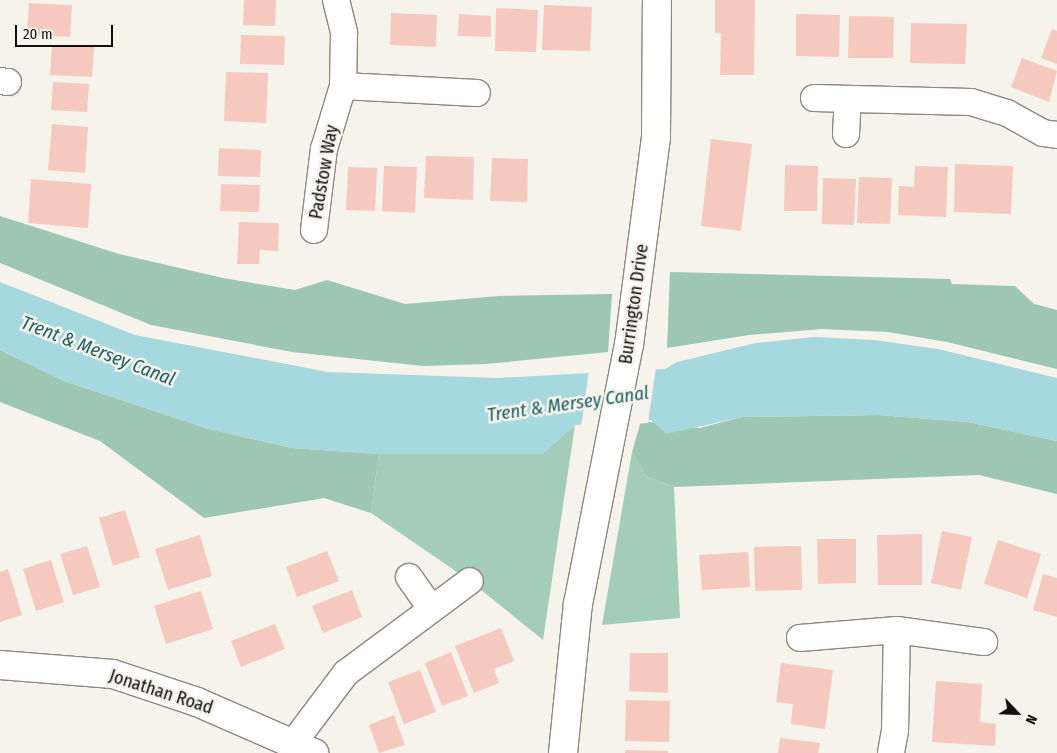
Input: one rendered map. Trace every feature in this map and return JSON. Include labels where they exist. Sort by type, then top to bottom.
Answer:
[{"type":"street","name":"Padstow Way","points":[[314,230],[324,149],[343,86],[344,33],[336,0]]},
{"type":"street","name":"Burrington Drive","points":[[563,753],[578,604],[629,345],[656,137],[657,0]]},
{"type":"street","points":[[343,86],[478,93]]},
{"type":"street","points":[[814,98],[971,102],[1007,113],[1043,132],[1057,135]]},
{"type":"street","points":[[846,134],[848,99]]},
{"type":"street","points":[[409,577],[431,609]]},
{"type":"street","points":[[304,747],[346,673],[470,582]]},
{"type":"street","points":[[892,753],[895,730],[897,630]]},
{"type":"street","points":[[800,638],[897,630],[984,642]]},
{"type":"street","name":"Jonathan Road","points":[[0,665],[113,674],[197,702],[304,747]]},
{"type":"green space","points":[[0,216],[119,254],[223,278],[295,290],[327,280],[405,304],[499,296],[612,294],[608,352],[486,364],[423,366],[292,352],[151,325],[0,263]]},
{"type":"green space","points":[[670,272],[950,279],[952,284],[1015,286],[1034,304],[1057,310],[1057,369],[947,342],[888,332],[822,329],[749,335],[667,348]]},
{"type":"green space","points":[[0,350],[64,381],[209,429],[292,448],[379,454],[371,513],[324,498],[204,518],[100,441],[0,402]]},
{"type":"green space","points":[[879,415],[968,422],[1057,441],[1057,494],[979,475],[674,487],[646,476],[632,452],[641,421],[700,428],[742,417]]},
{"type":"green space","points":[[575,425],[543,640],[470,581],[371,513],[379,454],[542,454]]},
{"type":"green space","points":[[632,452],[646,476],[674,487],[680,618],[602,625]]},
{"type":"water","name":"Trent & Mersey Canal","points":[[0,282],[135,335],[328,372],[497,378],[665,369],[677,362],[756,343],[814,337],[874,340],[938,349],[1057,378],[1057,441],[968,422],[879,415],[742,417],[666,434],[651,420],[575,425],[543,454],[379,454],[292,448],[209,429],[64,381],[0,350]]},
{"type":"pier","points":[[656,367],[648,423],[581,428],[589,369]]},
{"type":"building","points":[[244,0],[276,0],[275,26],[243,25]]},
{"type":"building","points":[[715,0],[755,0],[754,75],[720,75],[721,33],[715,33]]},
{"type":"building","points":[[29,3],[72,5],[70,37],[27,35]]},
{"type":"building","points":[[544,5],[592,7],[590,51],[542,50]]},
{"type":"building","points":[[496,8],[538,10],[536,52],[495,51]]},
{"type":"building","points":[[391,13],[437,15],[436,47],[390,45]]},
{"type":"building","points":[[459,14],[491,16],[491,37],[458,36]]},
{"type":"building","points":[[796,14],[840,15],[839,57],[796,56]]},
{"type":"building","points":[[849,16],[894,17],[893,58],[848,58]]},
{"type":"building","points":[[911,23],[967,24],[965,64],[910,63]]},
{"type":"building","points":[[1052,29],[1057,31],[1057,64],[1041,58]]},
{"type":"building","points":[[241,35],[285,36],[284,65],[240,64]]},
{"type":"building","points":[[52,45],[94,47],[92,77],[50,75]]},
{"type":"building","points":[[1022,58],[1057,71],[1049,102],[1011,87]]},
{"type":"building","points":[[226,72],[268,73],[266,123],[224,121]]},
{"type":"building","points":[[53,82],[89,84],[87,112],[51,110]]},
{"type":"building","points":[[52,124],[88,127],[85,173],[48,170]]},
{"type":"building","points":[[711,139],[752,144],[741,231],[701,226]]},
{"type":"building","points":[[219,148],[261,150],[260,177],[218,176]]},
{"type":"building","points":[[426,156],[474,157],[473,200],[424,198]]},
{"type":"building","points":[[492,158],[528,159],[527,202],[490,201]]},
{"type":"building","points":[[955,164],[1013,166],[1011,214],[954,212]]},
{"type":"building","points":[[785,165],[818,166],[817,211],[784,211]]},
{"type":"building","points":[[384,166],[417,167],[415,213],[382,211]]},
{"type":"building","points":[[915,166],[948,167],[946,217],[898,215],[899,186],[914,187]]},
{"type":"building","points":[[348,167],[377,168],[375,211],[346,210]]},
{"type":"building","points":[[859,177],[892,178],[890,224],[857,223]]},
{"type":"building","points":[[823,178],[856,179],[854,225],[822,224]]},
{"type":"building","points":[[31,179],[91,184],[88,228],[28,223]]},
{"type":"building","points":[[221,184],[260,185],[259,212],[220,211]]},
{"type":"building","points":[[239,222],[279,223],[278,251],[260,250],[259,264],[237,264]]},
{"type":"building","points":[[125,510],[140,557],[113,566],[99,518]]},
{"type":"building","points":[[942,531],[972,537],[961,590],[931,583]]},
{"type":"building","points":[[922,534],[922,585],[878,585],[877,535]]},
{"type":"building","points":[[200,535],[212,576],[168,590],[155,549]]},
{"type":"building","points":[[817,539],[856,539],[856,583],[818,584]]},
{"type":"building","points":[[998,540],[1041,554],[1027,598],[984,584]]},
{"type":"building","points":[[87,546],[100,587],[73,595],[60,554]]},
{"type":"building","points":[[801,546],[802,590],[755,591],[754,547]]},
{"type":"building","points":[[327,551],[339,581],[297,597],[286,567]]},
{"type":"building","points":[[748,552],[750,587],[702,590],[699,555]]},
{"type":"building","points":[[51,560],[64,602],[36,611],[23,569]]},
{"type":"building","points":[[8,569],[22,615],[0,622],[0,572]]},
{"type":"building","points":[[1043,574],[1057,578],[1057,617],[1033,610]]},
{"type":"building","points":[[352,590],[362,617],[323,633],[312,606]]},
{"type":"building","points":[[201,591],[213,629],[166,644],[154,606]]},
{"type":"building","points":[[275,624],[285,649],[241,667],[231,641]]},
{"type":"building","points":[[501,628],[514,661],[494,669],[499,683],[474,693],[455,646]]},
{"type":"building","points":[[451,652],[468,696],[442,706],[425,663]]},
{"type":"building","points":[[630,653],[668,653],[668,693],[629,691]]},
{"type":"building","points":[[781,663],[833,670],[825,729],[791,724],[793,704],[776,702]]},
{"type":"building","points":[[420,670],[436,712],[404,724],[388,682]]},
{"type":"building","points":[[936,681],[982,684],[980,722],[996,724],[995,746],[932,742]]},
{"type":"building","points":[[626,700],[670,701],[669,742],[625,741]]},
{"type":"building","points":[[394,715],[405,745],[379,753],[369,725]]},
{"type":"building","points":[[780,738],[820,743],[818,753],[778,753]]},
{"type":"building","points":[[625,750],[668,751],[668,753],[625,753]]}]
